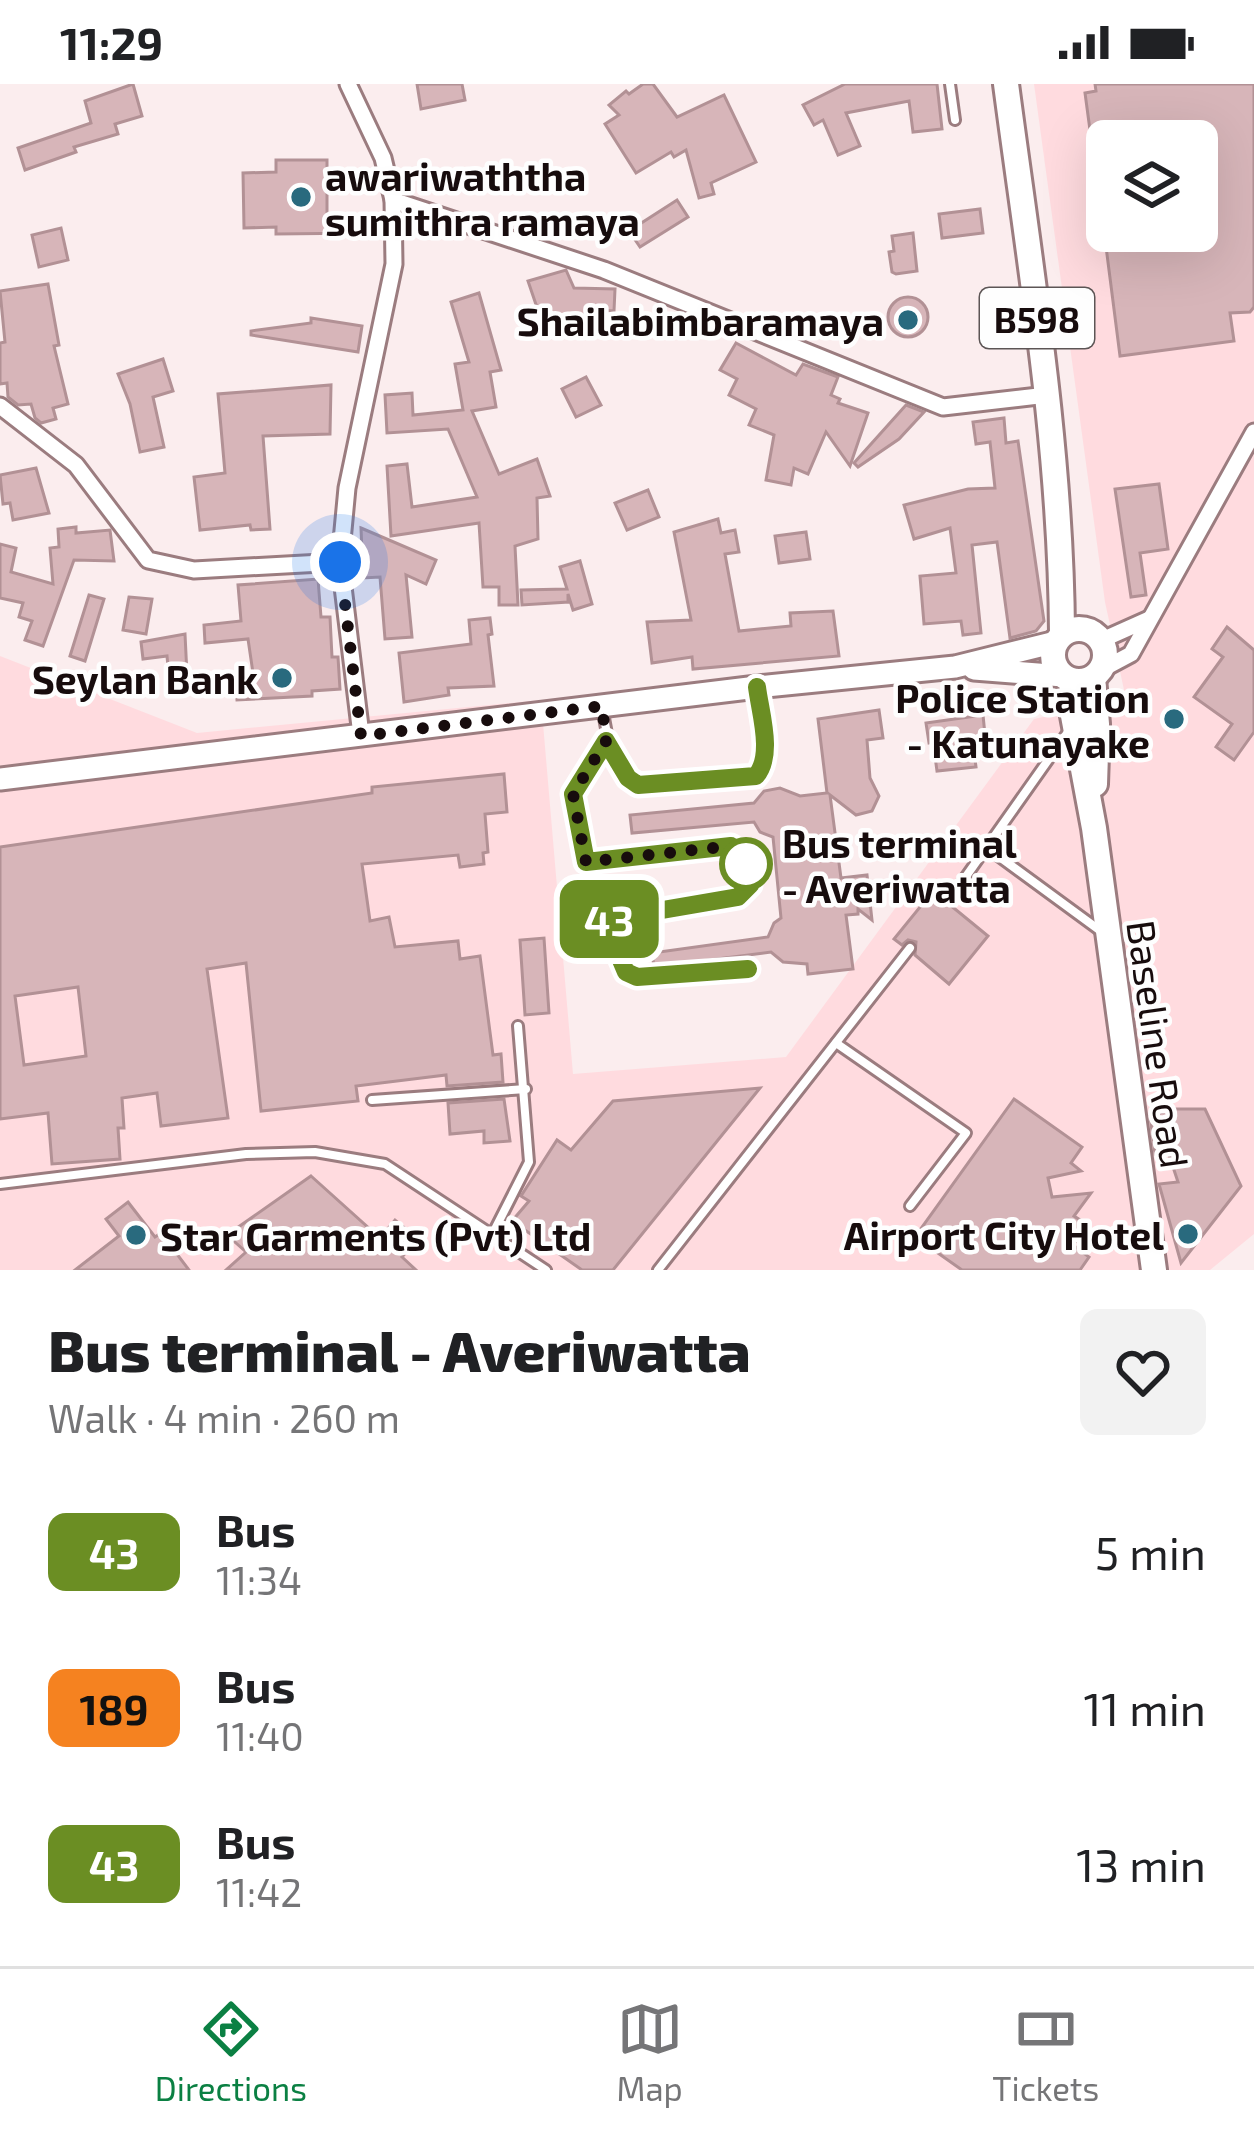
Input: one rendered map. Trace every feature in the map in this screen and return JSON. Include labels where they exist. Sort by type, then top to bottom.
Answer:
[{"type":"main road","name":"B598","points":[[1006,84],[1047,395],[1062,552],[1059,637]]},
{"type":"main road","name":"B598","points":[[1062,552],[1095,635]]},
{"type":"main road","points":[[0,778],[955,667],[1083,676],[1106,660],[1095,635],[1059,637],[955,667]]},
{"type":"main road","points":[[1059,637],[1053,660],[1083,676]]},
{"type":"main road","name":"Baseline Road","points":[[1083,676],[1074,723],[1094,828],[1156,1263]]},
{"type":"main road","name":"Baseline Road","points":[[1083,676],[1097,724],[1094,828]]},
{"type":"street","points":[[348,84],[382,158],[393,200],[394,264],[346,488],[340,562],[361,736]]},
{"type":"street","points":[[393,200],[604,270],[943,407],[1047,395]]},
{"type":"street","points":[[0,406],[76,465],[148,560],[194,570],[340,562]]},
{"type":"street","points":[[1083,676],[1131,654],[1254,431]]},
{"type":"street","points":[[1095,635],[1149,619]]},
{"type":"lane","points":[[950,84],[955,119]]},
{"type":"lane","points":[[602,706],[606,741],[628,778],[638,785],[756,776],[764,767],[765,755],[757,687]]},
{"type":"lane","points":[[955,892],[1074,723]]},
{"type":"lane","points":[[606,741],[573,794],[586,862],[626,972],[637,977],[748,969]]},
{"type":"lane","points":[[586,862],[731,846],[745,855],[750,885],[738,897],[604,920]]},
{"type":"lane","points":[[986,847],[1108,936]]},
{"type":"lane","points":[[658,1270],[910,948]]},
{"type":"lane","points":[[493,1233],[529,1162],[518,1026]]},
{"type":"lane","points":[[836,1042],[966,1133],[910,1206]]},
{"type":"lane","points":[[372,1100],[526,1089]]},
{"type":"lane","points":[[0,1184],[26,1177],[246,1154],[315,1152],[385,1164],[546,1270]]},
{"type":"shaded area","points":[[1034,84],[1254,84],[1254,1234],[1210,1270],[0,1270],[0,656],[197,733],[541,700],[573,1074],[786,1057],[1034,719],[1126,699],[1105,602]]},
{"type":"building","points":[[133,84],[142,116],[115,124],[118,134],[74,147],[76,152],[25,170],[18,148],[91,123],[85,101]]},
{"type":"building","points":[[417,84],[462,84],[465,100],[421,109]]},
{"type":"building","points":[[643,84],[653,84],[677,117],[724,95],[756,162],[711,183],[714,194],[699,198],[686,150],[674,157],[671,152],[636,173],[605,124],[619,115],[609,105]]},
{"type":"building","points":[[845,84],[937,84],[942,129],[913,132],[909,101],[846,113],[860,146],[838,155],[823,120],[814,125],[803,105]]},
{"type":"building","points":[[1095,84],[1254,84],[1254,307],[1250,312],[1230,313],[1234,341],[1120,356],[1107,252],[1218,252],[1218,120],[1089,120],[1085,93],[1096,91]]},
{"type":"building","points":[[276,160],[327,160],[327,216],[366,214],[367,233],[276,234],[276,227],[244,228],[243,173],[276,172]]},
{"type":"building","points":[[677,200],[688,217],[640,247],[629,231]]},
{"type":"building","name":"Shailabimbaramaya","points":[[980,209],[983,233],[942,238],[939,214]]},
{"type":"building","points":[[61,228],[68,260],[39,267],[32,235]]},
{"type":"building","name":"Shailabimbaramaya","points":[[913,233],[917,271],[896,274],[889,252],[894,251],[892,236]]},
{"type":"building","points":[[566,270],[574,288],[615,289],[614,311],[597,310],[544,328],[528,281]]},
{"type":"building","points":[[48,284],[59,345],[54,346],[68,404],[53,408],[56,419],[41,423],[31,404],[18,405],[8,397],[7,383],[0,384],[0,343],[5,342],[0,291]]},
{"type":"building","points":[[479,293],[501,370],[490,372],[496,407],[472,411],[499,474],[537,459],[550,496],[537,498],[538,539],[515,546],[518,605],[499,605],[499,587],[483,587],[479,523],[391,536],[387,466],[407,464],[412,507],[477,497],[448,429],[387,433],[385,395],[412,393],[413,415],[463,410],[455,364],[469,362],[451,302]]},
{"type":"building","name":"Shailabimbaramaya","points":[[908,297],[922,303],[928,317],[922,331],[908,337],[894,331],[888,317],[894,303]]},
{"type":"building","points":[[311,318],[362,326],[358,352],[251,335],[251,331],[311,323]]},
{"type":"building","points":[[736,343],[796,375],[803,364],[838,377],[831,395],[840,399],[838,403],[868,413],[850,466],[826,432],[808,474],[794,468],[791,485],[766,480],[774,435],[749,425],[756,409],[729,395],[737,379],[720,370]]},
{"type":"building","points":[[163,359],[173,391],[153,397],[164,447],[140,452],[118,374]]},
{"type":"building","points":[[586,377],[601,405],[576,417],[562,389]]},
{"type":"building","points":[[331,385],[330,434],[263,436],[270,529],[251,530],[250,525],[200,530],[194,477],[225,473],[218,394]]},
{"type":"building","points":[[906,405],[924,412],[899,439],[858,467],[854,463]]},
{"type":"building","points":[[1004,418],[1006,443],[1018,441],[1044,621],[1036,631],[1010,638],[997,542],[972,545],[981,633],[963,635],[961,621],[924,624],[920,576],[956,573],[950,528],[914,539],[904,505],[968,489],[995,488],[990,442],[976,444],[973,422]]},
{"type":"building","points":[[36,468],[49,513],[13,520],[10,503],[3,504],[0,475]]},
{"type":"building","points":[[1159,484],[1168,549],[1140,553],[1146,595],[1131,597],[1115,489]]},
{"type":"building","points":[[648,490],[659,517],[627,530],[615,503]]},
{"type":"building","points":[[718,519],[721,533],[735,530],[739,552],[725,554],[739,631],[791,626],[790,613],[833,611],[839,656],[693,669],[692,657],[652,663],[647,622],[691,620],[674,532]]},
{"type":"building","points":[[76,527],[76,533],[110,530],[114,561],[74,560],[43,646],[25,640],[32,621],[19,617],[23,603],[0,598],[0,544],[16,548],[11,572],[53,584],[50,548],[59,547],[58,529]]},
{"type":"building","points":[[361,528],[436,560],[426,584],[406,575],[412,637],[385,639],[380,577],[363,578]]},
{"type":"building","points":[[806,532],[810,559],[779,563],[775,536]]},
{"type":"building","points":[[580,561],[592,604],[573,610],[568,594],[568,602],[522,605],[521,590],[567,589],[560,567]]},
{"type":"building","points":[[318,579],[321,617],[330,617],[340,689],[312,691],[312,696],[237,700],[235,674],[253,673],[248,639],[205,643],[204,625],[241,621],[238,585]]},
{"type":"building","points":[[89,595],[104,599],[85,661],[70,656]]},
{"type":"building","points":[[129,597],[152,599],[146,634],[123,630]]},
{"type":"building","points":[[490,618],[494,686],[448,688],[449,695],[404,702],[399,653],[471,644],[469,620]]},
{"type":"building","points":[[1227,627],[1254,650],[1254,732],[1234,760],[1216,747],[1232,724],[1194,697],[1223,657],[1212,649]]},
{"type":"building","points":[[185,634],[187,675],[169,677],[167,656],[143,659],[141,642]]},
{"type":"building","name":"Bus terminal - Averiwatta","points":[[879,710],[883,738],[867,740],[870,778],[879,796],[872,811],[856,815],[830,795],[841,878],[867,875],[872,920],[858,909],[858,914],[846,915],[853,969],[808,974],[807,964],[783,962],[771,952],[654,967],[652,953],[768,937],[781,918],[773,837],[760,832],[754,822],[632,833],[630,815],[754,803],[764,791],[780,788],[800,796],[827,793],[818,719]]},
{"type":"building","points":[[983,715],[985,735],[972,737],[976,767],[937,771],[926,723]]},
{"type":"building","points":[[504,774],[507,812],[485,814],[488,852],[483,853],[484,864],[460,867],[458,855],[362,864],[370,921],[389,917],[395,947],[458,941],[460,959],[480,956],[493,1055],[501,1054],[503,1082],[447,1086],[446,1075],[356,1086],[358,1101],[261,1111],[246,963],[207,969],[228,1118],[161,1126],[157,1093],[122,1098],[120,1159],[52,1164],[48,1113],[0,1119],[0,847],[372,793],[372,787]],"holes":[[[78,987],[86,1056],[24,1065],[15,996]]]},
{"type":"building","points":[[933,891],[988,936],[949,984],[915,955],[916,942],[908,940],[902,945],[894,939]]},
{"type":"building","points":[[544,938],[549,1013],[525,1015],[520,940]]},
{"type":"building","points":[[760,1088],[613,1270],[582,1270],[512,1221],[529,1201],[521,1196],[557,1140],[571,1150],[613,1101]]},
{"type":"building","points":[[504,1099],[510,1141],[484,1143],[484,1131],[450,1134],[448,1103]]},
{"type":"building","points":[[1014,1099],[1082,1147],[1071,1163],[1081,1171],[1048,1178],[1052,1197],[1091,1193],[1074,1216],[1088,1225],[1073,1245],[1089,1257],[1080,1270],[962,1270],[915,1237]]},
{"type":"building","points":[[1172,1109],[1205,1109],[1241,1186],[1181,1263],[1159,1184],[1178,1182],[1168,1152],[1155,1154],[1150,1116]]},
{"type":"building","points":[[311,1176],[380,1238],[395,1220],[418,1239],[402,1257],[416,1270],[226,1270],[246,1252],[227,1235]]},
{"type":"building","name":"Star Garments (Pvt) Ltd","points":[[128,1202],[155,1237],[161,1233],[189,1270],[75,1270],[119,1236],[106,1219]]},
{"type":"bus line","name":"43","points":[[748,969],[637,977],[626,972],[604,920],[738,897],[750,885],[745,855],[731,846],[586,862],[573,794],[606,741],[628,778],[638,785],[756,776],[764,767],[765,755],[757,687]]},
{"type":"place","name":"awariwaththa sumithra ramaya","points":[[301,197]]},
{"type":"place","name":"Shailabimbaramaya","points":[[908,320]]},
{"type":"place","name":"Seylan Bank","points":[[282,678]]},
{"type":"place","name":"Police Station - Katunayake","points":[[1174,719]]},
{"type":"place","name":"Bus terminal - Averiwatta","points":[[746,864]]},
{"type":"place","name":"Airport City Hotel","points":[[1188,1234]]},
{"type":"place","name":"Star Garments (Pvt) Ltd","points":[[136,1235]]},
{"type":"route","points":[[340,562],[361,736],[602,706],[606,741],[573,794],[586,862],[731,846],[745,855],[746,864]]}]
